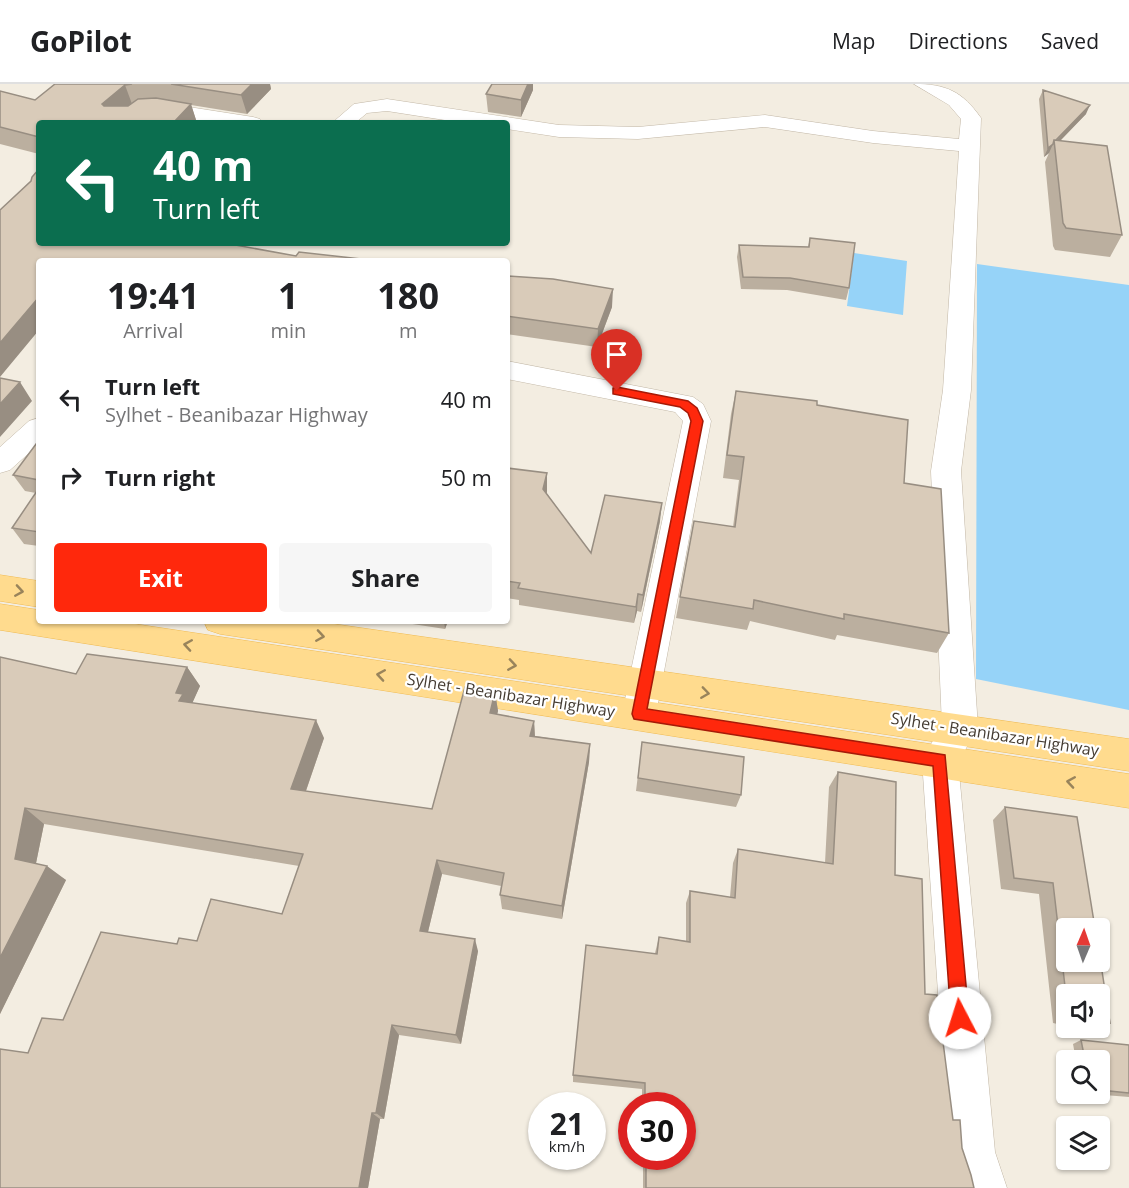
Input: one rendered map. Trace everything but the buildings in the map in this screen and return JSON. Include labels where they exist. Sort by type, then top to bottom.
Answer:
[{"type":"main road","points":[[0,588],[36,594]]},
{"type":"main road","name":"Sylhet - Beanibazar Highway","points":[[0,616],[36,621]]},
{"type":"main road","name":"Sylhet - Beanibazar Highway","points":[[61,624],[643,700],[950,744],[1129,755]]},
{"type":"main road","name":"Sylhet - Beanibazar Highway","points":[[236,624],[643,700]]},
{"type":"main road","name":"Sylhet - Beanibazar Highway","points":[[950,744],[1129,791]]},
{"type":"street","points":[[924,84],[956,101],[971,118],[957,390],[946,471],[950,744],[972,1152],[984,1188]]},
{"type":"street","points":[[126,120],[162,90]]},
{"type":"street","points":[[346,120],[361,108],[387,105],[486,120]]},
{"type":"street","points":[[139,110],[163,109],[234,120]]},
{"type":"street","points":[[510,124],[559,131],[638,133],[734,122],[765,121],[873,137],[969,146]]},
{"type":"street","points":[[510,371],[684,404],[693,411],[697,421],[643,700]]},
{"type":"street","points":[[0,463],[36,431]]},
{"type":"water","points":[[854,253],[907,261],[903,315],[847,306]]},
{"type":"water","points":[[977,264],[1129,285],[1129,710],[976,679]]},
{"type":"route","points":[[617,391],[684,404],[693,411],[697,421],[639,714],[940,760],[960,1018]]}]
